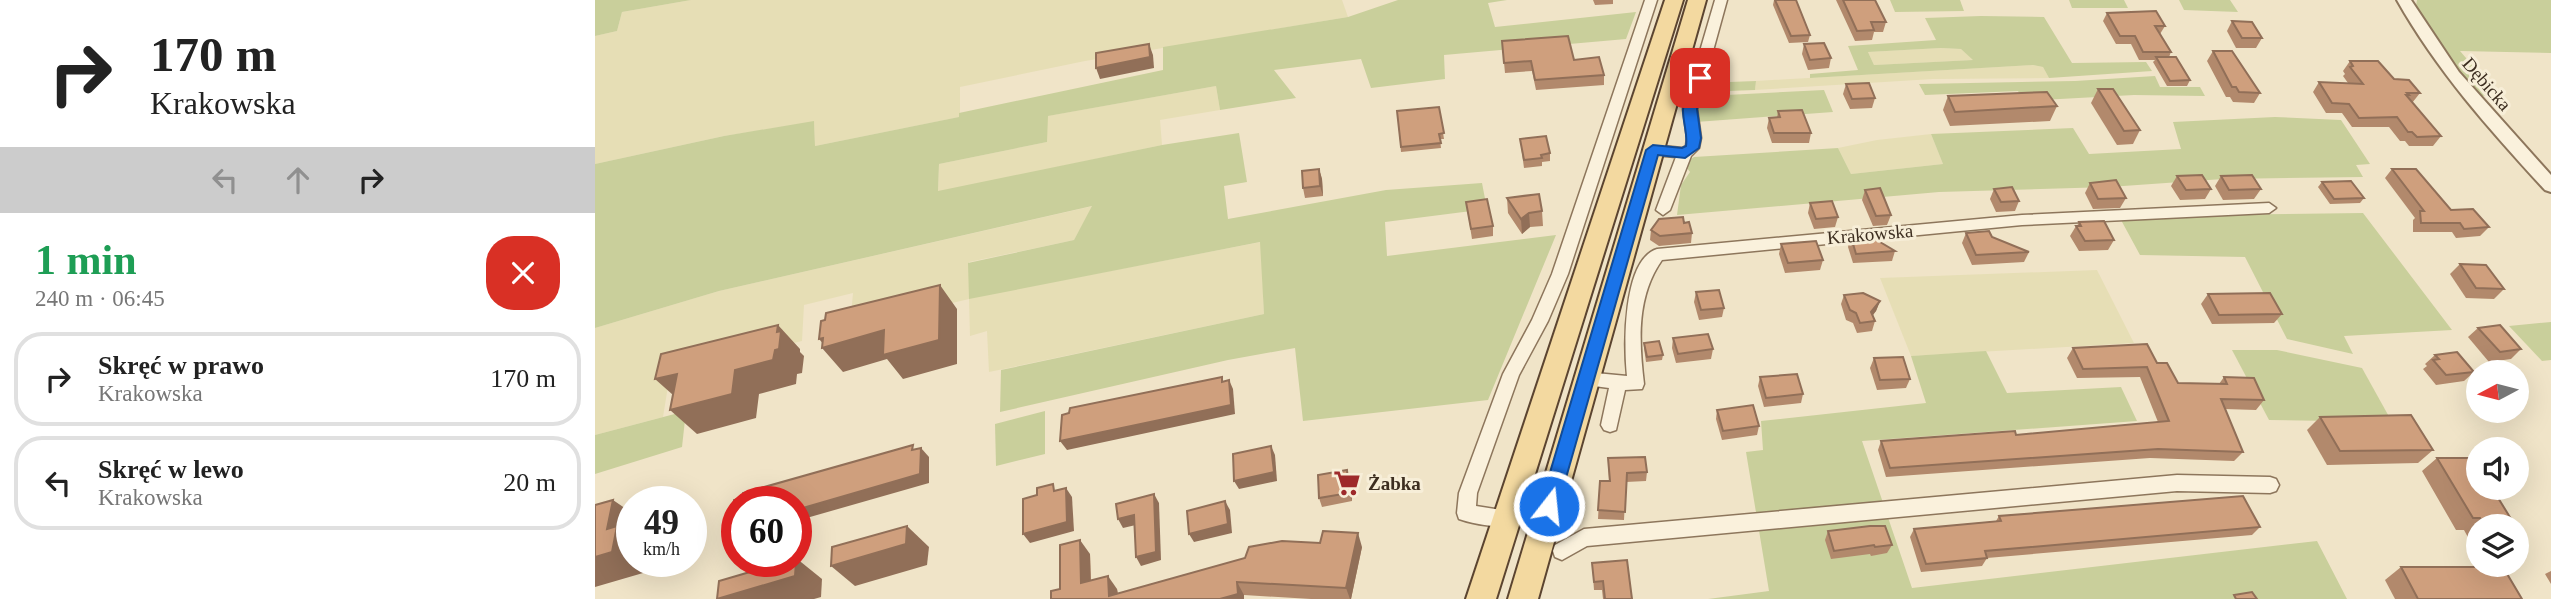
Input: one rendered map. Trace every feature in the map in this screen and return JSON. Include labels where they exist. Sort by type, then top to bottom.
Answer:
[{"type":"main road","points":[[1481,599],[1674,0]]},
{"type":"main road","points":[[1523,599],[1697,0]]},
{"type":"street","points":[[1507,519],[1466,513],[1468,493],[1511,374],[1540,321],[1560,274],[1651,0]]},
{"type":"street","points":[[1663,210],[1685,153],[1692,148],[1694,138],[1690,109],[1721,0]]},
{"type":"street","name":"Dębicka","points":[[2404,0],[2426,40],[2453,77],[2551,186]]},
{"type":"street","points":[[1653,150],[1685,153]]},
{"type":"street","name":"Krakowska","points":[[1618,384],[1636,384],[1631,343],[1633,320],[1646,267],[1657,255],[2022,220],[2269,208]]},
{"type":"street","points":[[1585,379],[1618,384],[1610,425]]},
{"type":"street","points":[[1562,551],[1584,538],[2177,483],[2270,485]]},
{"type":"shaded area","points":[[691,0],[1342,0],[1348,17],[1085,61],[960,87],[960,117],[815,146],[814,122],[724,136],[595,164],[595,36],[617,31],[622,12]]},
{"type":"shaded area","points":[[1961,49],[1974,60],[1874,65],[1868,52]]},
{"type":"shaded area","points":[[2033,65],[2043,67],[2049,78],[1933,79],[1755,90],[1756,81]]},
{"type":"shaded area","points":[[1216,86],[1220,110],[1160,120],[1162,145],[938,192],[939,164],[1047,142],[1047,116]]},
{"type":"shaded area","points":[[1931,134],[1943,164],[1851,174],[1838,148],[1877,140]]},
{"type":"shaded area","points":[[1093,206],[1074,240],[969,262],[969,298],[1261,242],[1264,314],[989,372],[987,331],[970,336],[969,299],[850,327],[853,293],[804,305],[802,341],[670,374],[663,417],[595,435],[595,328],[719,291]]},
{"type":"shaded area","points":[[2097,270],[2134,343],[1911,356],[1880,278]]},
{"type":"green space","points":[[595,0],[691,0],[622,12],[617,31],[595,36]]},
{"type":"green space","points":[[1398,0],[1507,0],[1488,3],[1495,27],[1636,12],[1626,39],[1444,55],[1445,79],[1371,88],[1361,59],[1274,70],[1296,98],[1220,110],[1216,86],[1048,116],[1047,142],[939,164],[938,191],[1162,145],[1239,133],[1247,182],[1224,186],[1228,219],[1386,190],[1482,183],[1487,209],[1385,222],[1387,256],[1556,235],[1488,400],[1303,421],[1295,348],[1228,360],[1000,412],[1001,370],[1264,314],[1260,242],[969,299],[968,263],[1074,240],[1092,206],[719,291],[595,328],[595,164],[724,136],[814,121],[815,146],[959,117],[959,113],[1163,70],[1163,47],[1348,17]]},
{"type":"green space","points":[[1890,0],[1960,0],[1964,11],[1895,12]]},
{"type":"green space","points":[[2069,0],[2124,0],[2128,8],[2072,8]]},
{"type":"green space","points":[[2179,0],[2230,0],[2238,12],[2184,10]]},
{"type":"green space","points":[[2417,0],[2551,0],[2551,53],[2460,51],[2497,94],[2481,96],[2476,94],[2444,54],[2416,6]]},
{"type":"green space","points":[[2044,17],[2072,63],[2146,62],[2152,71],[2049,78],[2043,67],[2033,65],[1810,78],[1810,74],[1858,70],[1848,46],[1936,40],[1925,18]],"holes":[[[1961,49],[1973,60],[1874,65],[1868,52]]]},
{"type":"green space","points":[[2155,76],[2160,87],[2200,87],[2205,96],[2134,95],[2024,101],[2018,91],[1925,95],[1919,84],[2075,81]]},
{"type":"green space","points":[[1756,81],[1755,90],[1701,92],[1703,83]]},
{"type":"green space","points":[[1824,90],[1833,112],[1696,122],[1699,99],[1707,96]]},
{"type":"green space","points":[[2275,117],[2341,120],[2370,164],[2356,165],[2363,177],[2223,179],[2109,187],[1939,192],[1677,215],[1681,185],[1690,172],[1687,168],[1688,161],[1694,157],[1838,148],[1851,174],[1943,164],[1931,134],[2073,128],[2089,154],[2181,149],[2173,122]]},
{"type":"green space","points":[[2363,213],[2452,330],[2344,336],[2353,354],[2287,339],[2245,257],[2140,255],[2121,220],[2197,215]]},
{"type":"green space","points":[[2551,322],[2551,360],[2542,361],[2509,326]]},
{"type":"green space","points":[[2232,350],[2277,350],[2362,368],[2392,422],[2269,420]]},
{"type":"green space","points":[[1986,351],[2007,393],[2121,387],[2137,421],[1862,441],[1912,588],[2317,541],[2347,599],[1708,599],[1769,591],[1746,452],[1763,450],[1761,421],[1926,403],[1911,356]]},
{"type":"green space","points":[[686,411],[682,447],[595,474],[595,435]]},
{"type":"green space","points":[[1045,411],[1045,454],[996,466],[995,424]]},
{"type":"building","points":[[1775,0],[1796,0],[1810,35],[1791,36]]},
{"type":"building","points":[[1843,0],[1875,0],[1886,22],[1871,22],[1874,30],[1857,31]]},
{"type":"building","points":[[2156,11],[2165,26],[2155,26],[2171,52],[2143,52],[2135,36],[2120,36],[2107,13]]},
{"type":"building","points":[[2232,21],[2252,22],[2262,38],[2242,38]]},
{"type":"building","points":[[1568,36],[1574,60],[1599,57],[1604,75],[1535,80],[1531,61],[1504,63],[1502,41]]},
{"type":"building","points":[[1824,43],[1831,58],[1810,60],[1804,44]]},
{"type":"building","points":[[1149,44],[1150,57],[1096,68],[1096,53]]},
{"type":"building","points":[[2213,51],[2232,51],[2260,93],[2239,92],[2236,87],[2232,87]]},
{"type":"building","points":[[2156,57],[2176,57],[2190,80],[2170,81]]},
{"type":"building","points":[[2350,61],[2378,61],[2394,79],[2409,80],[2420,93],[2406,95],[2441,136],[2417,137],[2408,132],[2397,117],[2359,118],[2349,104],[2332,103],[2319,82],[2363,84],[2350,67],[2353,66]]},
{"type":"building","points":[[1869,83],[1875,98],[1852,99],[1846,84]]},
{"type":"building","points":[[2098,89],[2113,89],[2140,130],[2124,131]]},
{"type":"building","points":[[2047,92],[2057,106],[1955,112],[1948,96]]},
{"type":"building","points":[[1439,107],[1444,133],[1439,134],[1441,143],[1401,147],[1397,111]]},
{"type":"building","points":[[1802,110],[1811,133],[1774,133],[1769,118],[1780,117],[1778,111]]},
{"type":"building","points":[[1546,136],[1550,153],[1541,155],[1542,158],[1524,160],[1520,139]]},
{"type":"building","points":[[1319,169],[1320,186],[1303,188],[1302,171]]},
{"type":"building","points":[[2392,169],[2416,169],[2451,210],[2473,209],[2489,227],[2464,229],[2460,223],[2421,223],[2420,211],[2424,211]]},
{"type":"building","points":[[2202,175],[2211,189],[2186,190],[2177,176]]},
{"type":"building","points":[[2252,175],[2261,189],[2229,190],[2221,176]]},
{"type":"building","points":[[2116,180],[2126,198],[2098,199],[2090,183]]},
{"type":"building","points":[[2351,181],[2364,198],[2334,199],[2322,182]]},
{"type":"building","points":[[2012,187],[2019,201],[2001,202],[1994,189]]},
{"type":"building","points":[[1880,188],[1891,215],[1876,216],[1865,190]]},
{"type":"building","points":[[1539,194],[1542,211],[1529,213],[1521,219],[1507,198]]},
{"type":"building","points":[[1487,199],[1493,226],[1471,229],[1466,202]]},
{"type":"building","points":[[1832,201],[1838,217],[1816,219],[1810,203]]},
{"type":"building","points":[[1683,217],[1684,223],[1689,222],[1692,233],[1660,236],[1651,230],[1659,219]]},
{"type":"building","points":[[2104,221],[2114,240],[2085,241],[2076,226],[2081,226],[2079,222]]},
{"type":"building","points":[[1989,231],[1992,237],[2029,252],[1976,255],[1966,233]]},
{"type":"building","points":[[1870,236],[1895,251],[1856,254],[1851,237]]},
{"type":"building","points":[[1816,241],[1823,260],[1788,263],[1781,244]]},
{"type":"building","points":[[2460,264],[2486,265],[2504,289],[2476,288]]},
{"type":"building","points":[[940,285],[939,340],[883,355],[884,330],[822,348],[823,338],[819,339],[821,321],[825,320],[826,313]]},
{"type":"building","points":[[1719,290],[1724,308],[1701,310],[1696,292]]},
{"type":"building","points":[[1863,293],[1880,301],[1871,312],[1875,321],[1860,323],[1856,313],[1850,310],[1844,295]]},
{"type":"building","points":[[2270,293],[2282,314],[2219,315],[2208,294]]},
{"type":"building","points":[[778,325],[777,332],[781,331],[779,349],[775,350],[773,360],[735,370],[732,394],[670,410],[677,374],[655,379],[661,354]]},
{"type":"building","points":[[2500,325],[2521,349],[2500,352],[2478,328]]},
{"type":"building","points":[[1708,334],[1713,349],[1678,354],[1673,338]]},
{"type":"building","points":[[1659,341],[1663,355],[1647,357],[1644,343]]},
{"type":"building","points":[[2147,344],[2157,363],[2167,363],[2178,383],[2227,384],[2224,377],[2254,378],[2264,400],[2221,399],[2243,452],[2158,449],[1890,468],[1881,441],[2015,431],[2016,435],[2169,421],[2147,367],[2083,369],[2073,348]]},
{"type":"building","points":[[2457,352],[2466,363],[2466,373],[2446,375],[2433,360],[2439,359],[2435,355]]},
{"type":"building","points":[[1903,357],[1910,379],[1880,380],[1874,358]]},
{"type":"building","points":[[1797,374],[1803,394],[1766,398],[1760,377]]},
{"type":"building","points":[[1222,377],[1222,382],[1229,380],[1231,405],[1060,441],[1062,415],[1069,413],[1070,408]]},
{"type":"building","points":[[1753,405],[1759,426],[1723,431],[1717,410]]},
{"type":"building","points":[[2411,415],[2433,450],[2340,451],[2320,417]]},
{"type":"building","points":[[913,445],[912,450],[921,448],[920,474],[812,505],[812,486],[768,486]]},
{"type":"building","points":[[1271,446],[1274,472],[1234,481],[1233,454]]},
{"type":"building","points":[[1645,457],[1647,472],[1627,473],[1625,512],[1598,510],[1600,481],[1610,481],[1608,458]]},
{"type":"building","points":[[2437,458],[2466,458],[2466,500],[2499,500],[2508,514],[2471,514]]},
{"type":"building","points":[[1347,470],[1349,493],[1319,498],[1318,475]]},
{"type":"building","points":[[1053,484],[1054,491],[1066,488],[1067,522],[1023,534],[1023,499],[1037,495],[1037,488]]},
{"type":"building","points":[[1154,494],[1156,552],[1136,557],[1134,515],[1118,519],[1116,504]]},
{"type":"building","points":[[2243,496],[2260,527],[1985,551],[1987,558],[1926,564],[1914,529],[2001,521],[1999,516]]},
{"type":"building","points":[[613,500],[607,529],[616,526],[616,531],[612,552],[595,557],[595,505]]},
{"type":"building","points":[[1225,501],[1228,524],[1189,534],[1187,511]]},
{"type":"building","points":[[907,526],[906,544],[831,566],[832,547]]},
{"type":"building","points":[[1885,526],[1892,545],[1834,551],[1828,531]]},
{"type":"building","points":[[1323,531],[1358,533],[1346,588],[1237,582],[1238,594],[1220,599],[1051,599],[1051,591],[1060,589],[1060,545],[1080,540],[1081,583],[1108,576],[1109,596],[1245,558],[1249,547],[1282,541],[1320,543]]},
{"type":"building","points":[[1627,560],[1632,599],[1605,599],[1603,581],[1594,582],[1592,563]]},
{"type":"building","points":[[2401,567],[2466,567],[2466,577],[2509,577],[2522,599],[2418,599]]},
{"type":"building","points":[[733,577],[792,577],[717,599],[719,581]]},
{"type":"building","points":[[2252,592],[2257,599],[2236,599],[2234,595]]},
{"type":"place","name":"Żabka","points":[[1347,483]]},
{"type":"route","points":[[1549,506],[1653,150],[1685,153],[1692,148],[1694,138],[1690,109],[1700,78]]}]
